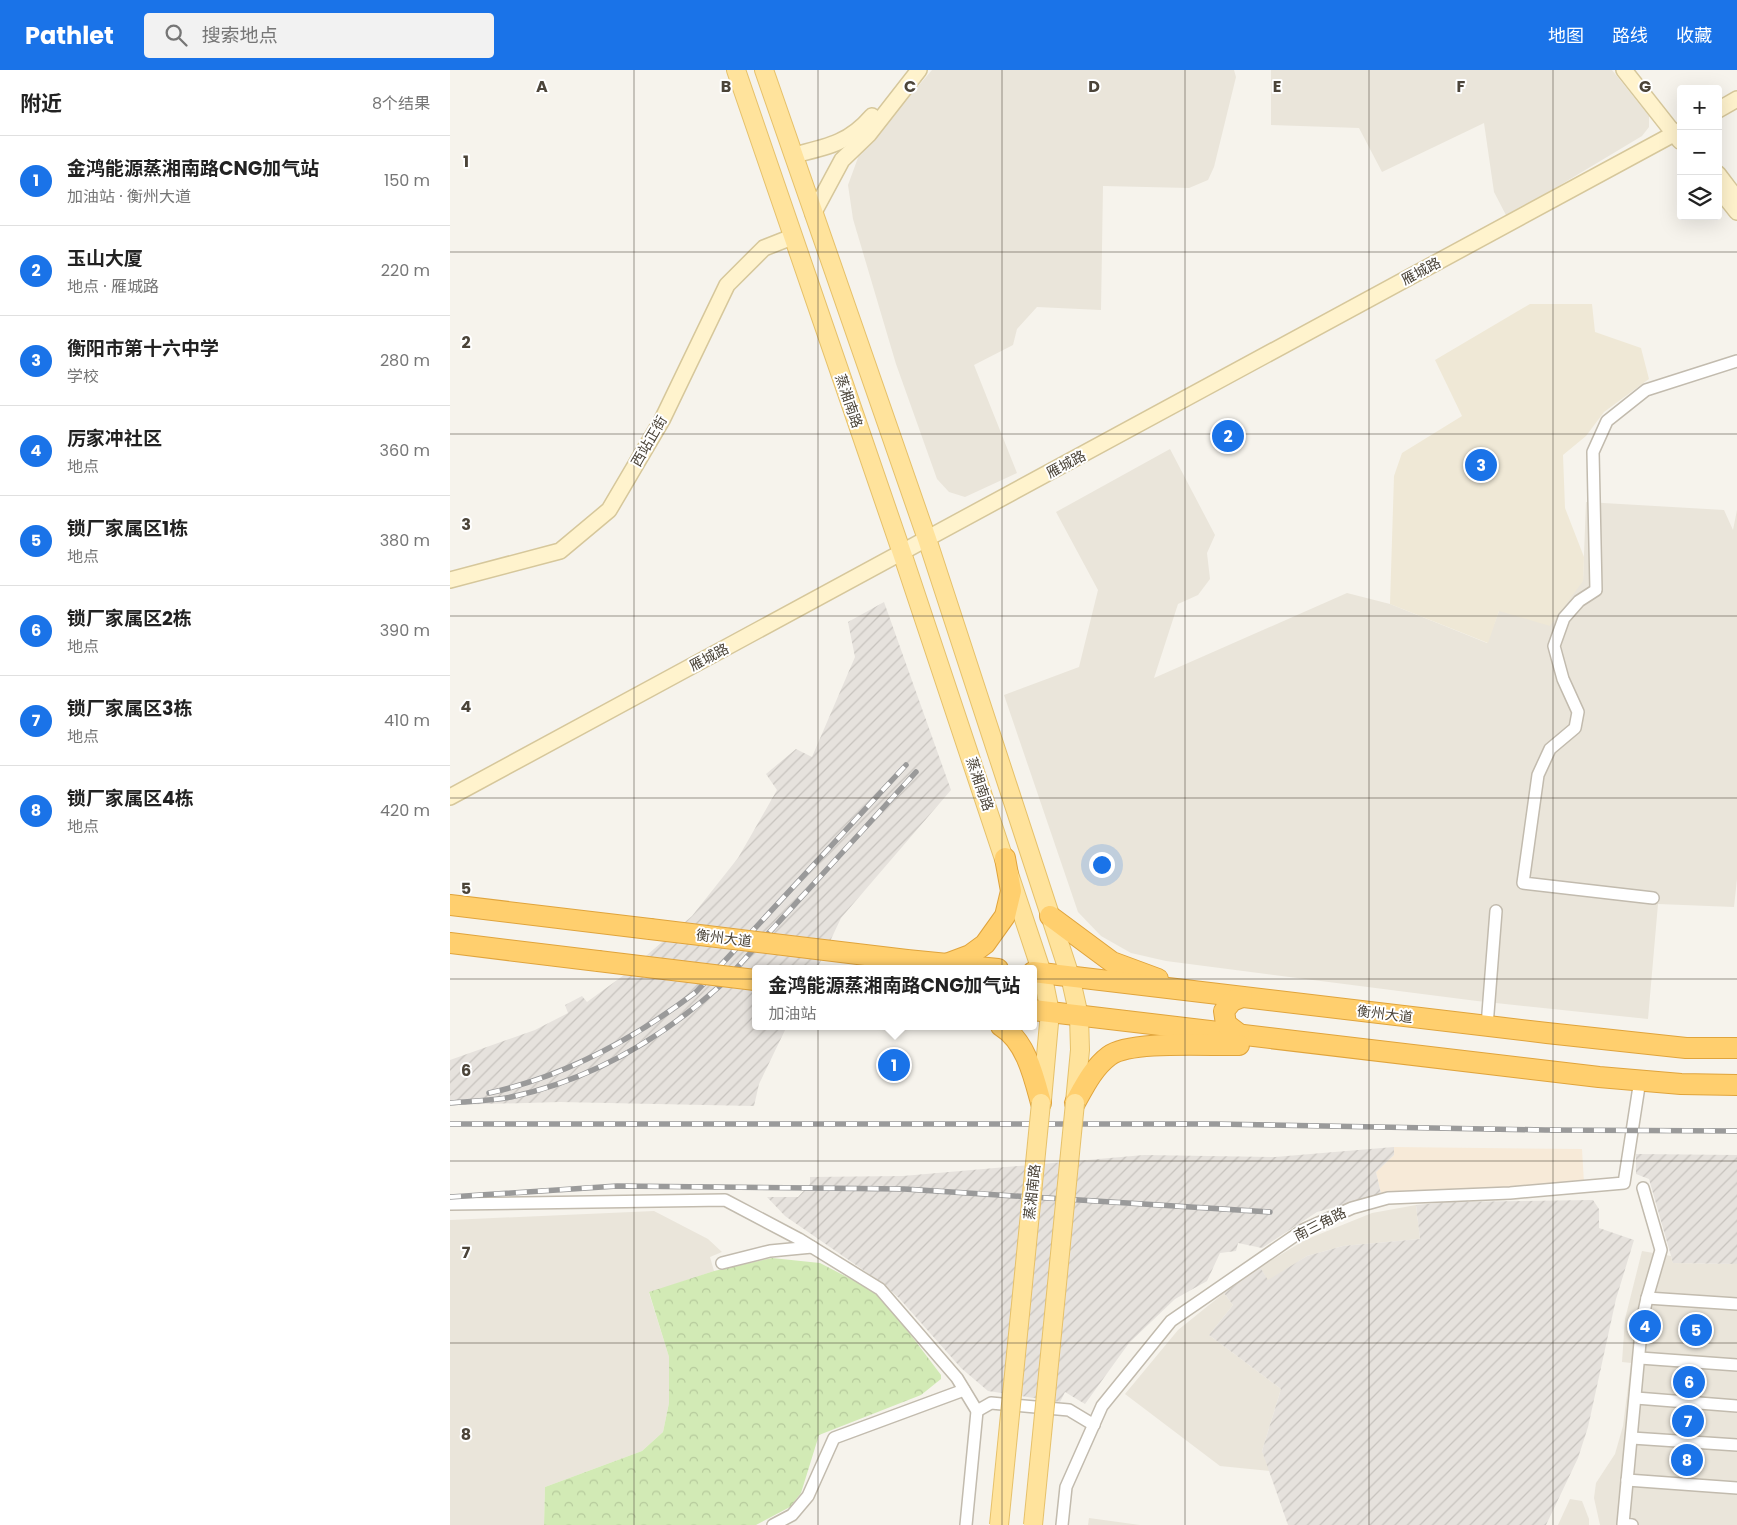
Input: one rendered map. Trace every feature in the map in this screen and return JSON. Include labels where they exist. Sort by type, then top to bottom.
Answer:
[{"type":"highway","points":[[946,964],[970,955],[985,944],[1005,916],[1011,891],[1005,858]]},
{"type":"highway","name":"衡州大道","points":[[450,905],[956,965]]},
{"type":"highway","points":[[1050,916],[1112,962],[1188,990]]},
{"type":"highway","points":[[450,943],[752,980]]},
{"type":"highway","name":"衡州大道","points":[[1037,973],[1686,1048],[1737,1048]]},
{"type":"highway","points":[[1239,1034],[1226,1024],[1224,1011],[1232,1001],[1242,997]]},
{"type":"highway","points":[[1041,1011],[1640,1080],[1681,1084],[1737,1085]]},
{"type":"highway","points":[[1114,1020],[1156,1047]]},
{"type":"highway","points":[[1004,1030],[1019,1046],[1030,1066],[1041,1103]]},
{"type":"highway","points":[[1074,1103],[1094,1071],[1110,1055],[1130,1047],[1314,1043]]},
{"type":"main road","name":"蒸湘南路","points":[[736,70],[1005,858],[1035,965]]},
{"type":"main road","name":"蒸湘南路","points":[[764,70],[928,542],[1070,976],[1079,1016],[1080,1050],[1033,1525]]},
{"type":"main road","name":"蒸湘南路","points":[[999,1525],[1041,1103],[1041,1011],[1037,973]]},
{"type":"street","points":[[794,155],[834,146],[862,128],[909,70]]},
{"type":"street","points":[[813,214],[842,160],[869,134],[919,70]]},
{"type":"street","points":[[1624,70],[1677,133]]},
{"type":"street","points":[[1633,70],[1677,132]]},
{"type":"street","points":[[1722,108],[1737,99]]},
{"type":"street","points":[[1722,118],[1737,109]]},
{"type":"street","name":"雁城路","points":[[450,804],[928,542],[1677,136]]},
{"type":"street","points":[[1719,175],[1737,198]]},
{"type":"street","points":[[1722,193],[1737,212]]},
{"type":"street","name":"西站正街","points":[[450,580],[560,552],[609,510],[662,420],[726,285],[764,248],[792,237]]},
{"type":"street","points":[[1653,898],[1522,883],[1538,775],[1550,748],[1575,728],[1578,712],[1563,679],[1554,646],[1564,618],[1578,601],[1596,590],[1593,452],[1607,421],[1646,390],[1737,361]]},
{"type":"street","name":"雁城路","points":[[450,797],[903,556]]},
{"type":"street","points":[[1487,1026],[1496,911]]},
{"type":"street","name":"南三角路","points":[[1062,1525],[1066,1487],[1102,1406],[1171,1322],[1303,1230],[1352,1208],[1388,1198],[1510,1193],[1624,1183],[1640,1080]]},
{"type":"street","points":[[1632,1525],[1623,1524],[1627,1480],[1647,1298],[1661,1250],[1643,1188]]},
{"type":"street","points":[[450,1204],[725,1200],[812,1247],[880,1289],[957,1378],[977,1411],[966,1525]]},
{"type":"street","points":[[722,1263],[770,1251],[812,1247]]},
{"type":"street","points":[[1647,1298],[1737,1304]]},
{"type":"street","points":[[1640,1358],[1737,1365]]},
{"type":"street","points":[[773,1525],[792,1515],[808,1496],[834,1438],[964,1390]]},
{"type":"street","points":[[1636,1398],[1737,1406]]},
{"type":"street","points":[[977,1411],[991,1403],[1069,1410],[1094,1425]]},
{"type":"street","points":[[1632,1438],[1737,1445]]},
{"type":"street","points":[[1627,1480],[1737,1488]]},
{"type":"shaded area","points":[[932,70],[1234,70],[1236,77],[1214,167],[1208,180],[1189,188],[1103,186],[1101,310],[1037,307],[1017,329],[1013,345],[974,365],[1017,473],[965,497],[949,492],[937,479],[896,364],[853,219],[848,185],[859,155]]},
{"type":"shaded area","points":[[1271,70],[1612,70],[1649,116],[1649,127],[1642,136],[1507,217],[1494,192],[1484,123],[1382,172],[1359,128],[1271,125]]},
{"type":"shaded area","points":[[1530,304],[1592,304],[1595,332],[1641,348],[1649,379],[1604,412],[1586,436],[1563,455],[1565,508],[1584,557],[1583,581],[1550,626],[1499,611],[1488,643],[1390,604],[1394,476],[1402,453],[1462,416],[1435,360]]},
{"type":"shaded area","points":[[1170,449],[1215,535],[1207,553],[1210,579],[1198,595],[1178,604],[1154,678],[1347,593],[1390,604],[1487,643],[1499,611],[1583,581],[1586,502],[1724,510],[1733,530],[1737,510],[1737,879],[1734,907],[1658,904],[1648,1019],[1477,1001],[1166,961],[1131,953],[1101,936],[1078,912],[1004,695],[1079,667],[1098,590],[1056,512]]},
{"type":"shaded area","points":[[884,602],[951,790],[841,918],[819,965],[752,965],[752,1030],[785,1030],[759,1084],[754,1106],[560,1102],[450,1105],[450,1060],[535,1030],[568,1013],[565,1005],[582,996],[587,1002],[624,975],[692,916],[738,858],[777,790],[766,774],[796,749],[812,757],[855,657],[848,622]]},
{"type":"shaded area","points":[[1393,1147],[1582,1149],[1584,1183],[1501,1189],[1401,1191],[1381,1194],[1376,1172],[1394,1155]]},
{"type":"shaded area","points":[[1394,1147],[1394,1155],[1376,1172],[1381,1194],[1317,1212],[1262,1248],[1238,1243],[1236,1251],[1220,1253],[1207,1281],[1175,1299],[1129,1343],[1085,1404],[1065,1392],[1060,1402],[988,1391],[961,1368],[899,1298],[882,1283],[785,1216],[767,1197],[798,1197],[810,1184],[810,1177],[903,1176],[1144,1155],[1275,1157]]},
{"type":"shaded area","points":[[1636,1154],[1737,1155],[1737,1264],[1673,1263],[1649,1179],[1636,1174]]},
{"type":"shaded area","points":[[1593,1200],[1599,1209],[1599,1228],[1634,1240],[1616,1299],[1588,1427],[1578,1458],[1546,1525],[1288,1525],[1262,1451],[1281,1389],[1209,1335],[1233,1305],[1224,1293],[1260,1267],[1268,1280],[1307,1256],[1343,1246],[1420,1239],[1416,1205],[1446,1202]]},
{"type":"shaded area","points":[[1416,1205],[1420,1239],[1343,1246],[1307,1256],[1268,1281],[1260,1267],[1305,1240],[1372,1213]]},
{"type":"shaded area","points":[[654,1211],[708,1239],[722,1252],[710,1257],[714,1271],[649,1293],[669,1357],[669,1403],[663,1432],[642,1451],[545,1487],[544,1525],[450,1525],[450,1220]]},
{"type":"shaded area","points":[[1642,1251],[1671,1256],[1673,1263],[1737,1264],[1737,1525],[1600,1525],[1594,1498],[1596,1483],[1615,1454],[1623,1426],[1631,1363],[1622,1362],[1625,1319]]},
{"type":"shaded area","points":[[1224,1293],[1233,1305],[1209,1335],[1281,1389],[1262,1451],[1270,1471],[1220,1466],[1125,1394],[1178,1330]]},
{"type":"shaded area","points":[[1570,1499],[1582,1501],[1589,1519],[1589,1525],[1558,1525]]},
{"type":"shaded area","points":[[1089,1518],[1140,1525],[1088,1525]]},
{"type":"green space","points":[[772,1258],[820,1263],[872,1290],[901,1322],[941,1375],[941,1379],[921,1395],[819,1435],[801,1493],[790,1507],[756,1525],[544,1525],[545,1487],[642,1451],[663,1432],[669,1403],[669,1357],[649,1292],[714,1271]]},
{"type":"railway","points":[[489,1093],[545,1077],[598,1054],[648,1025],[696,992],[906,765]]},
{"type":"railway","points":[[450,1103],[511,1097],[569,1080],[623,1055],[674,1023],[721,985],[916,772]]},
{"type":"railway","points":[[450,1124],[1216,1124],[1545,1130],[1737,1131]]},
{"type":"railway","points":[[450,1197],[617,1186],[904,1189],[1270,1212]]},
{"type":"place","name":"玉山大厦","points":[[1228,436]]},
{"type":"place","name":"衡阳市第十六中学","points":[[1481,465]]},
{"type":"place","name":"金鸿能源蒸湘南路CNG加气站","points":[[894,1065]]},
{"type":"place","name":"厉家冲社区","points":[[1645,1326]]},
{"type":"place","name":"锁厂家属区1栋","points":[[1696,1330]]},
{"type":"place","name":"锁厂家属区2栋","points":[[1689,1382]]},
{"type":"place","name":"锁厂家属区3栋","points":[[1688,1421]]},
{"type":"place","name":"锁厂家属区4栋","points":[[1687,1460]]}]
